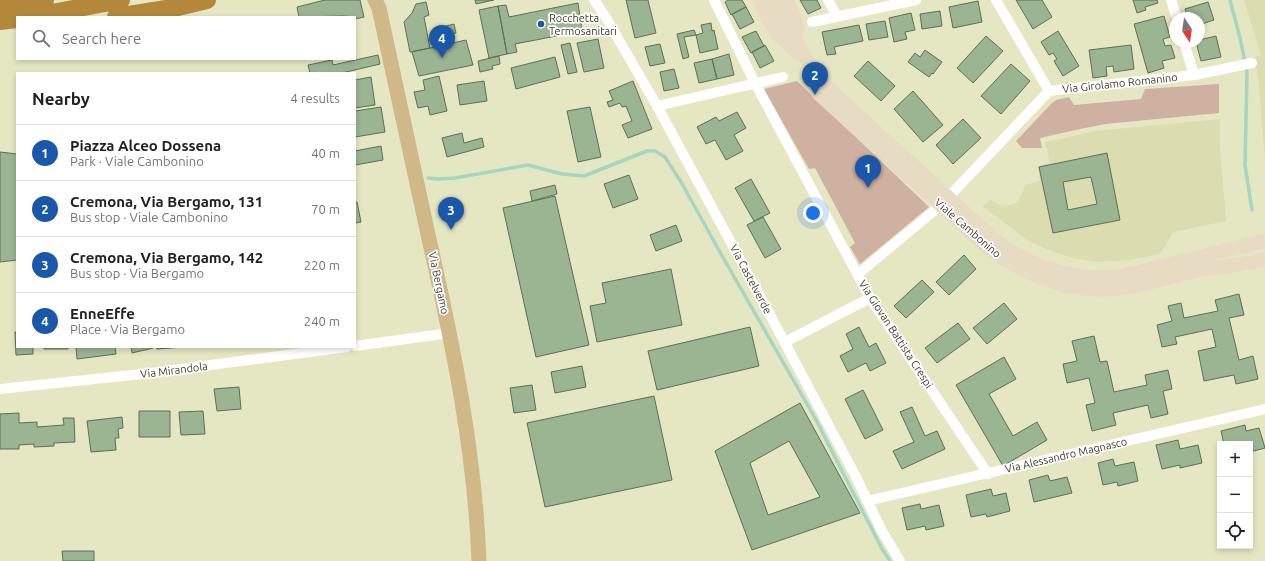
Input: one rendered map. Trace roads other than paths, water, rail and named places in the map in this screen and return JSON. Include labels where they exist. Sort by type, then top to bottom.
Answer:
[{"type":"highway","points":[[0,7],[45,0]]},
{"type":"highway","points":[[37,16],[121,0]]},
{"type":"highway","points":[[122,16],[178,7],[207,0]]},
{"type":"highway","points":[[0,21],[16,19]]},
{"type":"highway","points":[[0,27],[16,27]]},
{"type":"main road","name":"Via Bergamo","points":[[378,3],[450,334],[464,414],[474,500],[479,561]]},
{"type":"street","name":"Via Castelverde","points":[[594,0],[605,16],[657,106],[855,475],[882,531],[900,561]]},
{"type":"street","name":"Via Giovan Battista Crespi","points":[[714,0],[754,83],[870,298],[988,474]]},
{"type":"street","points":[[759,0],[769,20],[781,38],[805,59]]},
{"type":"street","points":[[775,0],[805,59]]},
{"type":"street","points":[[787,0],[799,31],[805,59]]},
{"type":"street","points":[[828,0],[837,16]]},
{"type":"street","points":[[812,22],[916,0]]},
{"type":"street","points":[[996,0],[1049,91]]},
{"type":"street","points":[[1171,0],[1175,12]]},
{"type":"street","points":[[1186,48],[1194,75]]},
{"type":"street","name":"Viale Cambonino","points":[[805,59],[814,74],[814,85],[818,93],[944,202],[1012,252],[1034,263],[1058,272],[1085,276],[1114,277],[1265,241]]},
{"type":"street","name":"Via Girolamo Romanino","points":[[858,274],[944,202],[1049,91],[1194,75],[1252,63]]},
{"type":"street","points":[[657,106],[783,77]]},
{"type":"street","name":"Viale Cambonino","points":[[944,202],[988,248],[1005,260],[1031,274],[1055,284],[1082,289],[1116,289],[1202,270],[1265,259]]},
{"type":"street","points":[[784,342],[870,298]]},
{"type":"street","points":[[356,346],[450,334]]},
{"type":"street","name":"Via Mirandola","points":[[0,389],[151,373],[339,348]]},
{"type":"street","name":"Via Alessandro Magnasco","points":[[867,501],[988,474],[1265,408]]},
{"type":"waterway","points":[[1230,0],[1247,72],[1245,165],[1252,210]]},
{"type":"waterway","points":[[428,178],[455,178],[528,165],[562,174],[584,176],[647,151],[655,151],[665,157],[681,182],[815,418],[882,549],[890,561]]},
{"type":"place","name":"Rocchetta Termosanitari","points":[[541,24]]},
{"type":"place","name":"EnneEffe","points":[[442,58]]},
{"type":"place","name":"Cremona, Via Bergamo, 131","points":[[815,95]]},
{"type":"place","name":"Piazza Alceo Dossena","points":[[868,188]]},
{"type":"place","name":"Cremona, Via Bergamo, 142","points":[[451,230]]}]
